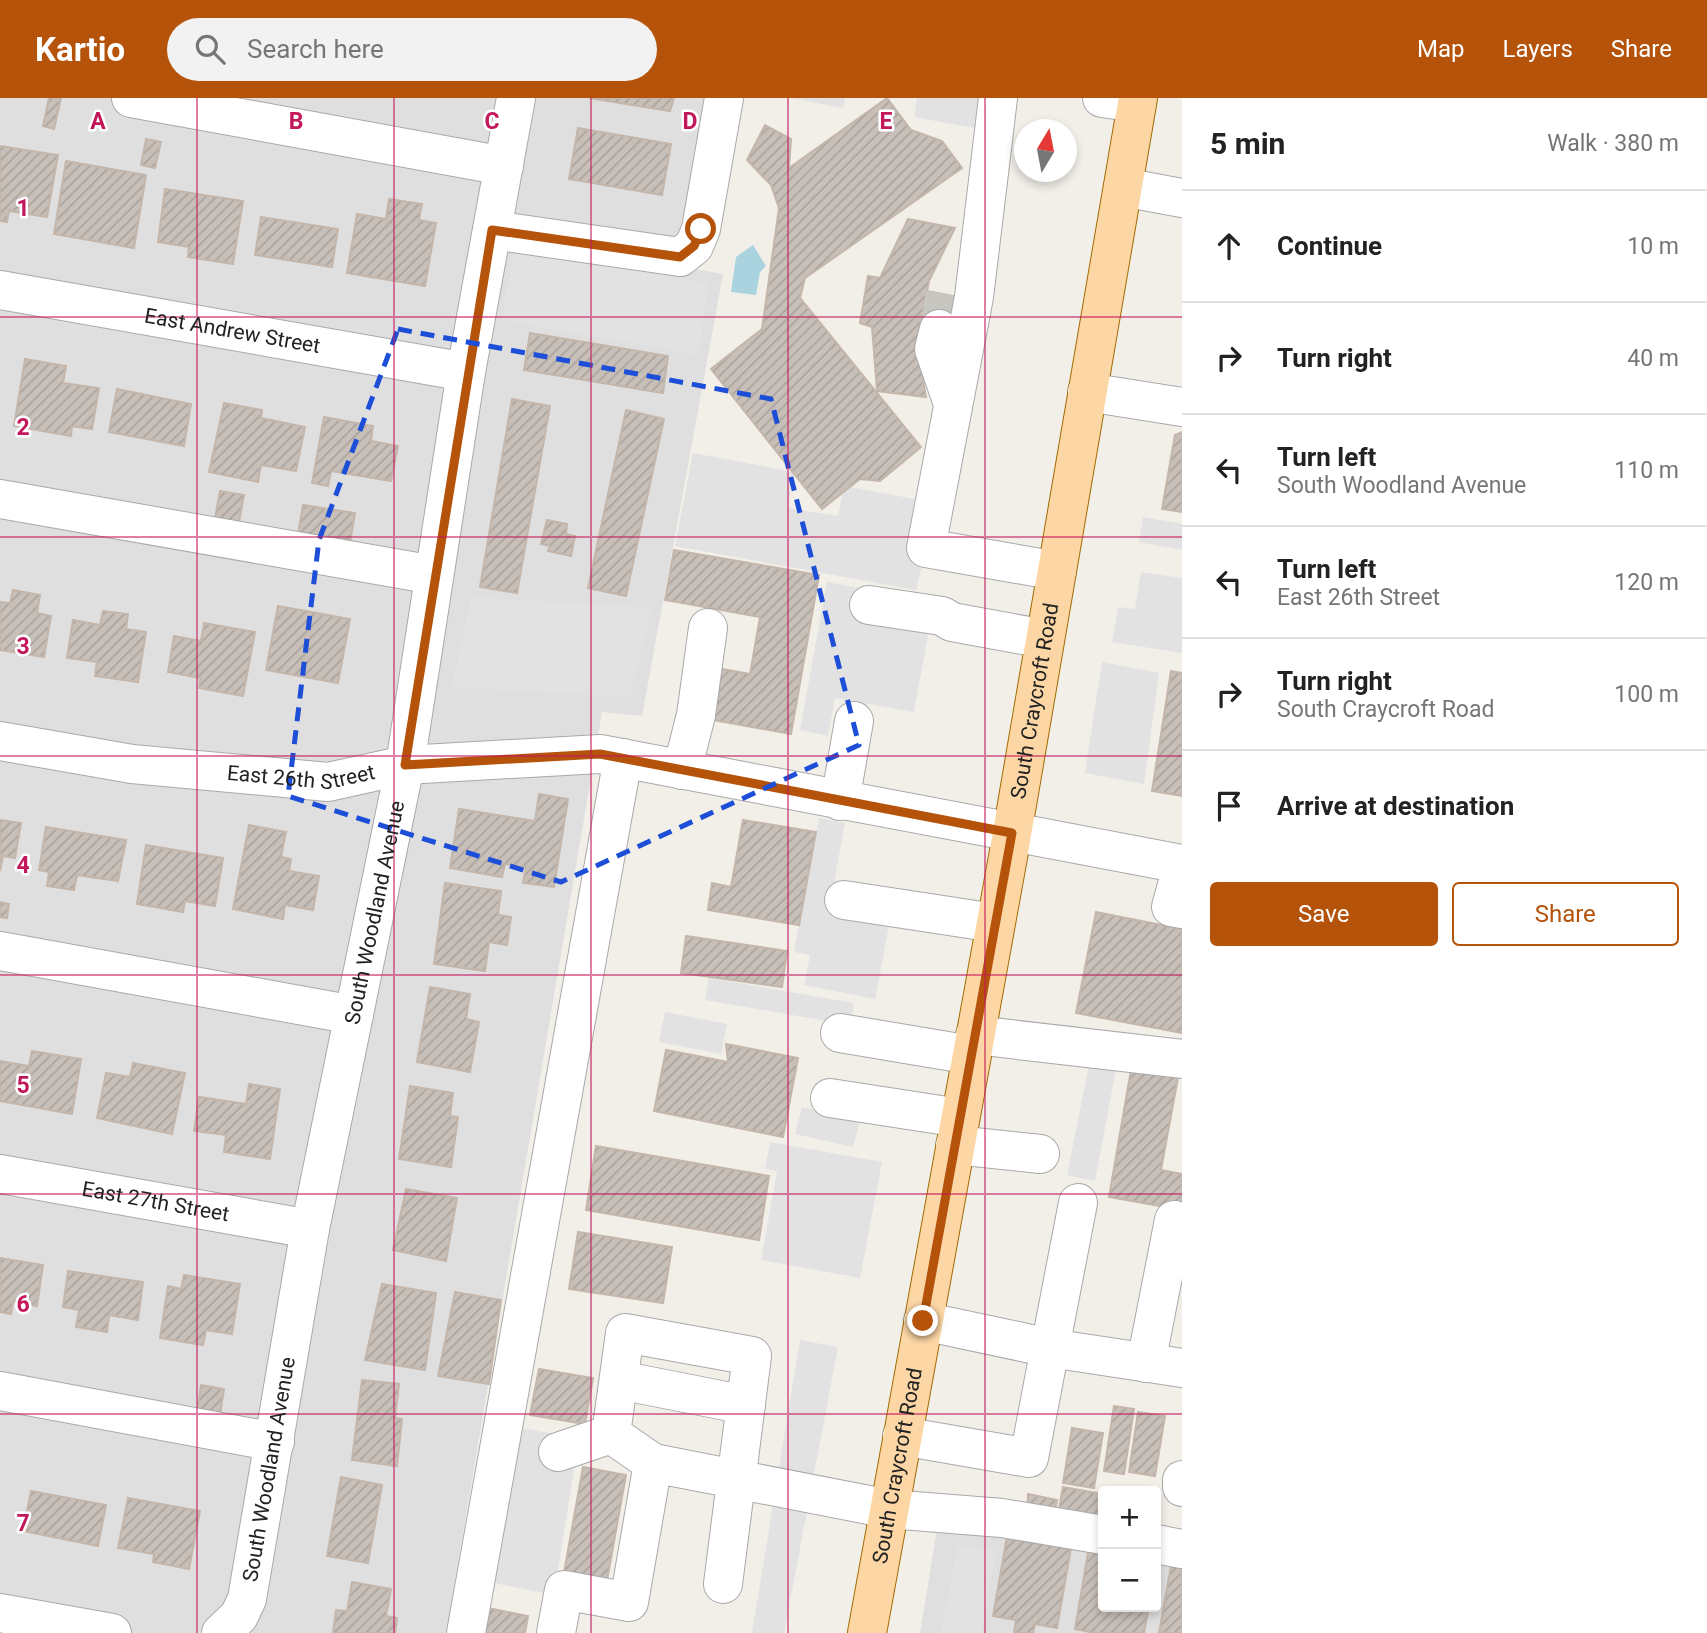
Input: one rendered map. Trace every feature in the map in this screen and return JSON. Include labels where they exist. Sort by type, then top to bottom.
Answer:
[{"type":"main road","name":"South Craycroft Road","points":[[867,1633],[1012,833],[1123,187],[1126,100]]},
{"type":"street","points":[[131,98],[504,166]]},
{"type":"street","name":"South Woodland Avenue","points":[[221,1633],[239,1616],[247,1599],[310,1229],[405,765],[466,372],[516,98]]},
{"type":"street","points":[[492,230],[680,257],[694,246],[701,229],[724,98]]},
{"type":"street","points":[[998,98],[981,239],[926,548],[1057,571]]},
{"type":"street","points":[[1123,187],[1182,198]]},
{"type":"street","points":[[953,406],[934,349],[942,312],[981,239]]},
{"type":"street","name":"East Andrew Street","points":[[0,290],[466,372]]},
{"type":"street","points":[[1087,392],[1182,407]]},
{"type":"street","points":[[0,499],[435,575]]},
{"type":"street","points":[[869,605],[942,616],[952,622],[1045,639]]},
{"type":"street","points":[[682,770],[696,715],[708,628]]},
{"type":"street","points":[[840,801],[854,721]]},
{"type":"street","name":"East 26th Street","points":[[0,741],[132,764],[328,782],[405,765],[600,754],[1182,865]]},
{"type":"street","points":[[466,1633],[623,758]]},
{"type":"street","points":[[1182,865],[1171,907],[1182,909]]},
{"type":"street","points":[[844,900],[995,923]]},
{"type":"street","points":[[0,951],[354,1015]]},
{"type":"street","points":[[840,1033],[1182,1059]]},
{"type":"street","points":[[830,1098],[1040,1154]]},
{"type":"street","name":"East 27th Street","points":[[0,1174],[310,1229]]},
{"type":"street","points":[[902,1436],[1029,1458],[1078,1203]]},
{"type":"street","points":[[923,1321],[1050,1348],[1164,1365],[1174,1220]]},
{"type":"street","points":[[611,1434],[625,1334],[752,1356],[723,1584]]},
{"type":"street","points":[[0,1391],[275,1442]]},
{"type":"street","points":[[558,1452],[611,1434]]},
{"type":"street","points":[[611,1434],[653,1464],[889,1509],[1002,1518],[1098,1534]]},
{"type":"street","points":[[556,1633],[550,1588],[629,1602],[653,1464]]},
{"type":"street","points":[[1182,1480],[1182,1487]]},
{"type":"street","points":[[1161,1545],[1182,1549]]},
{"type":"street","points":[[0,1613],[112,1633]]},
{"type":"highlighted area","points":[[398,329],[771,399],[859,745],[561,882],[288,796],[319,540]]},
{"type":"shaded area","points":[[0,98],[706,98],[678,266],[723,274],[642,716],[602,712],[446,1633],[0,1633]]},
{"type":"shaded area","points":[[791,98],[845,98],[843,108]]},
{"type":"shaded area","points":[[917,98],[992,98],[986,130],[914,117]]},
{"type":"shaded area","points":[[515,248],[709,283],[698,355],[501,320]]},
{"type":"shaded area","points":[[693,453],[794,472],[788,508],[838,516],[844,486],[915,499],[906,550],[925,554],[916,590],[675,546]]},
{"type":"shaded area","points":[[1143,517],[1182,524],[1182,550],[1139,542]]},
{"type":"shaded area","points":[[1141,572],[1182,578],[1182,653],[1112,642],[1118,607],[1135,609]]},
{"type":"shaded area","points":[[827,582],[934,602],[914,712],[835,698],[828,736],[800,730]]},
{"type":"shaded area","points":[[471,597],[652,608],[630,697],[452,687]]},
{"type":"shaded area","points":[[1102,662],[1159,673],[1144,784],[1085,773]]},
{"type":"shaded area","points":[[819,818],[845,823],[830,904],[891,915],[875,999],[804,985],[810,955],[794,952]]},
{"type":"shaded area","points":[[709,978],[854,1003],[850,1025],[705,1000]]},
{"type":"shaded area","points":[[665,1012],[727,1024],[721,1054],[659,1042]]},
{"type":"shaded area","points":[[1091,1055],[1118,1059],[1095,1181],[1067,1175]]},
{"type":"shaded area","points":[[802,1107],[860,1121],[853,1147],[795,1134]]},
{"type":"shaded area","points":[[770,1142],[882,1162],[860,1278],[761,1260],[777,1171],[765,1169]]},
{"type":"shaded area","points":[[800,1340],[838,1347],[784,1633],[752,1633]]},
{"type":"shaded area","points":[[516,1427],[579,1438],[554,1595],[489,1582]]},
{"type":"shaded area","points":[[939,1517],[1098,1542],[1098,1612],[1161,1612],[1161,1553],[1182,1556],[1182,1633],[920,1633]]},
{"type":"shaded area","points":[[958,1545],[996,1551],[981,1633],[941,1633]]},
{"type":"water","points":[[753,245],[766,266],[760,272],[756,295],[731,292],[736,257]]},
{"type":"building","points":[[49,98],[61,98],[54,129],[43,126]]},
{"type":"building","points":[[589,98],[674,98],[670,111]]},
{"type":"building","points":[[887,98],[911,130],[942,141],[962,168],[805,278],[800,298],[921,447],[880,481],[860,479],[822,509],[711,369],[762,329],[779,208],[771,185],[747,160],[765,125],[791,139],[789,168]]},
{"type":"building","points":[[578,128],[671,144],[662,195],[569,179]]},
{"type":"building","points":[[146,139],[161,142],[155,168],[141,165]]},
{"type":"building","points":[[0,146],[58,155],[47,217],[9,211],[7,222],[0,221]]},
{"type":"building","points":[[66,161],[146,175],[134,248],[54,234]]},
{"type":"building","points":[[165,189],[243,201],[233,264],[188,257],[189,247],[158,242]]},
{"type":"building","points":[[389,199],[422,204],[419,220],[436,223],[425,286],[347,273],[357,214],[386,219]]},
{"type":"building","points":[[261,217],[338,229],[332,267],[255,255]]},
{"type":"building","points":[[908,219],[955,228],[929,281],[917,344],[926,397],[877,391],[872,327],[860,323],[868,276],[880,278]]},
{"type":"building","points":[[927,291],[963,298],[957,332],[921,326]]},
{"type":"building","points":[[530,333],[668,356],[663,393],[524,370]]},
{"type":"building","points":[[25,359],[66,366],[63,383],[99,388],[92,429],[72,426],[71,436],[14,426]]},
{"type":"building","points":[[117,389],[191,404],[184,446],[109,432]]},
{"type":"building","points":[[512,399],[550,406],[517,593],[480,587]]},
{"type":"building","points":[[224,403],[262,410],[261,418],[305,427],[296,471],[261,465],[258,482],[209,472]]},
{"type":"building","points":[[626,410],[664,419],[626,596],[588,588]]},
{"type":"building","points":[[324,417],[373,426],[371,441],[398,446],[391,481],[331,471],[328,486],[312,483]]},
{"type":"building","points":[[1182,432],[1182,512],[1162,509],[1175,435]]},
{"type":"building","points":[[220,491],[244,495],[239,522],[215,518]]},
{"type":"building","points":[[303,505],[355,513],[349,549],[297,540]]},
{"type":"building","points":[[547,520],[567,524],[566,534],[575,536],[571,556],[548,551],[550,546],[541,544]]},
{"type":"building","points":[[674,550],[819,575],[791,734],[713,720],[722,669],[750,674],[760,617],[665,600]]},
{"type":"building","points":[[13,590],[40,595],[37,613],[51,616],[44,657],[0,650],[0,602],[10,603]]},
{"type":"building","points":[[278,606],[350,619],[338,683],[266,670]]},
{"type":"building","points":[[103,611],[128,614],[126,629],[146,632],[138,682],[95,676],[97,662],[67,658],[73,620],[100,625]]},
{"type":"building","points":[[204,623],[255,632],[243,696],[199,688],[200,678],[168,672],[174,636],[201,641]]},
{"type":"building","points":[[1171,671],[1182,673],[1182,796],[1152,791]]},
{"type":"building","points":[[539,794],[568,799],[554,887],[523,883],[526,867],[505,864],[502,877],[450,868],[459,809],[535,821]]},
{"type":"building","points":[[0,820],[21,823],[15,858],[3,856],[0,871]]},
{"type":"building","points":[[743,820],[816,832],[799,925],[708,910],[712,883],[731,887]]},
{"type":"building","points":[[249,825],[286,832],[281,857],[291,859],[289,871],[319,876],[313,910],[285,905],[283,919],[233,909]]},
{"type":"building","points":[[46,827],[126,840],[118,881],[77,875],[74,890],[47,886],[49,872],[39,870]]},
{"type":"building","points":[[146,845],[223,858],[215,906],[185,901],[183,912],[137,904]]},
{"type":"building","points":[[445,883],[501,891],[498,915],[511,917],[507,945],[489,942],[485,971],[434,964]]},
{"type":"building","points":[[0,902],[9,904],[7,918],[0,917]]},
{"type":"building","points":[[1096,912],[1182,929],[1182,1033],[1076,1013]]},
{"type":"building","points":[[686,936],[787,951],[782,987],[681,973]]},
{"type":"building","points":[[430,987],[470,994],[466,1019],[479,1022],[470,1072],[417,1062]]},
{"type":"building","points":[[726,1044],[798,1058],[783,1137],[654,1111],[666,1050],[728,1062]]},
{"type":"building","points":[[32,1051],[81,1059],[72,1114],[0,1101],[0,1061],[29,1066]]},
{"type":"building","points":[[133,1063],[185,1073],[172,1134],[97,1118],[106,1073],[130,1077]]},
{"type":"building","points":[[1132,1064],[1179,1072],[1161,1170],[1182,1174],[1182,1210],[1109,1197]]},
{"type":"building","points":[[249,1084],[280,1089],[270,1159],[224,1152],[226,1135],[194,1131],[199,1097],[246,1104]]},
{"type":"building","points":[[410,1086],[453,1093],[450,1116],[458,1117],[451,1167],[399,1159]]},
{"type":"building","points":[[596,1146],[769,1176],[759,1240],[586,1210]]},
{"type":"building","points":[[406,1189],[457,1198],[446,1261],[393,1250]]},
{"type":"building","points":[[578,1232],[672,1247],[663,1303],[569,1289]]},
{"type":"building","points":[[0,1258],[43,1265],[37,1306],[13,1302],[11,1314],[0,1312]]},
{"type":"building","points":[[68,1271],[143,1282],[138,1320],[109,1315],[107,1332],[76,1327],[79,1310],[63,1307]]},
{"type":"building","points":[[184,1275],[240,1284],[232,1334],[206,1330],[203,1345],[160,1338],[168,1286],[181,1289]]},
{"type":"building","points":[[382,1284],[436,1293],[425,1370],[365,1360]]},
{"type":"building","points":[[455,1292],[501,1300],[489,1384],[438,1376]]},
{"type":"building","points":[[539,1369],[593,1378],[585,1424],[530,1415]]},
{"type":"building","points":[[362,1380],[399,1384],[395,1418],[402,1419],[397,1466],[352,1460]]},
{"type":"building","points":[[201,1385],[224,1389],[220,1414],[197,1412]]},
{"type":"building","points":[[1114,1406],[1134,1409],[1124,1474],[1104,1471]]},
{"type":"building","points":[[1138,1412],[1165,1416],[1155,1476],[1129,1472]]},
{"type":"building","points":[[1072,1428],[1103,1433],[1094,1488],[1063,1483]]},
{"type":"building","points":[[583,1467],[626,1475],[606,1586],[563,1578]]},
{"type":"building","points":[[341,1477],[382,1485],[368,1563],[327,1556]]},
{"type":"building","points":[[1063,1487],[1098,1493],[1098,1521],[1058,1514]]},
{"type":"building","points":[[31,1491],[106,1505],[98,1546],[23,1531]]},
{"type":"building","points":[[1028,1494],[1057,1500],[1054,1516],[1027,1511]]},
{"type":"building","points":[[128,1498],[200,1511],[189,1569],[153,1562],[154,1554],[118,1548]]},
{"type":"building","points":[[1007,1537],[1071,1548],[1057,1628],[1035,1624],[1033,1633],[1014,1633],[1016,1620],[993,1616]]},
{"type":"building","points":[[1089,1547],[1098,1549],[1098,1612],[1148,1612],[1144,1633],[1095,1633],[1075,1629]]},
{"type":"building","points":[[1172,1560],[1182,1562],[1182,1633],[1159,1633]]},
{"type":"building","points":[[352,1582],[391,1589],[386,1616],[397,1618],[395,1633],[333,1633],[336,1610],[347,1611]]},
{"type":"building","points":[[488,1608],[528,1616],[525,1633],[483,1633]]},
{"type":"tunnel","points":[[939,329],[945,294]]},
{"type":"route","points":[[701,229],[694,246],[680,257],[492,230],[466,372],[405,765],[600,754],[1012,833],[923,1321]]}]
